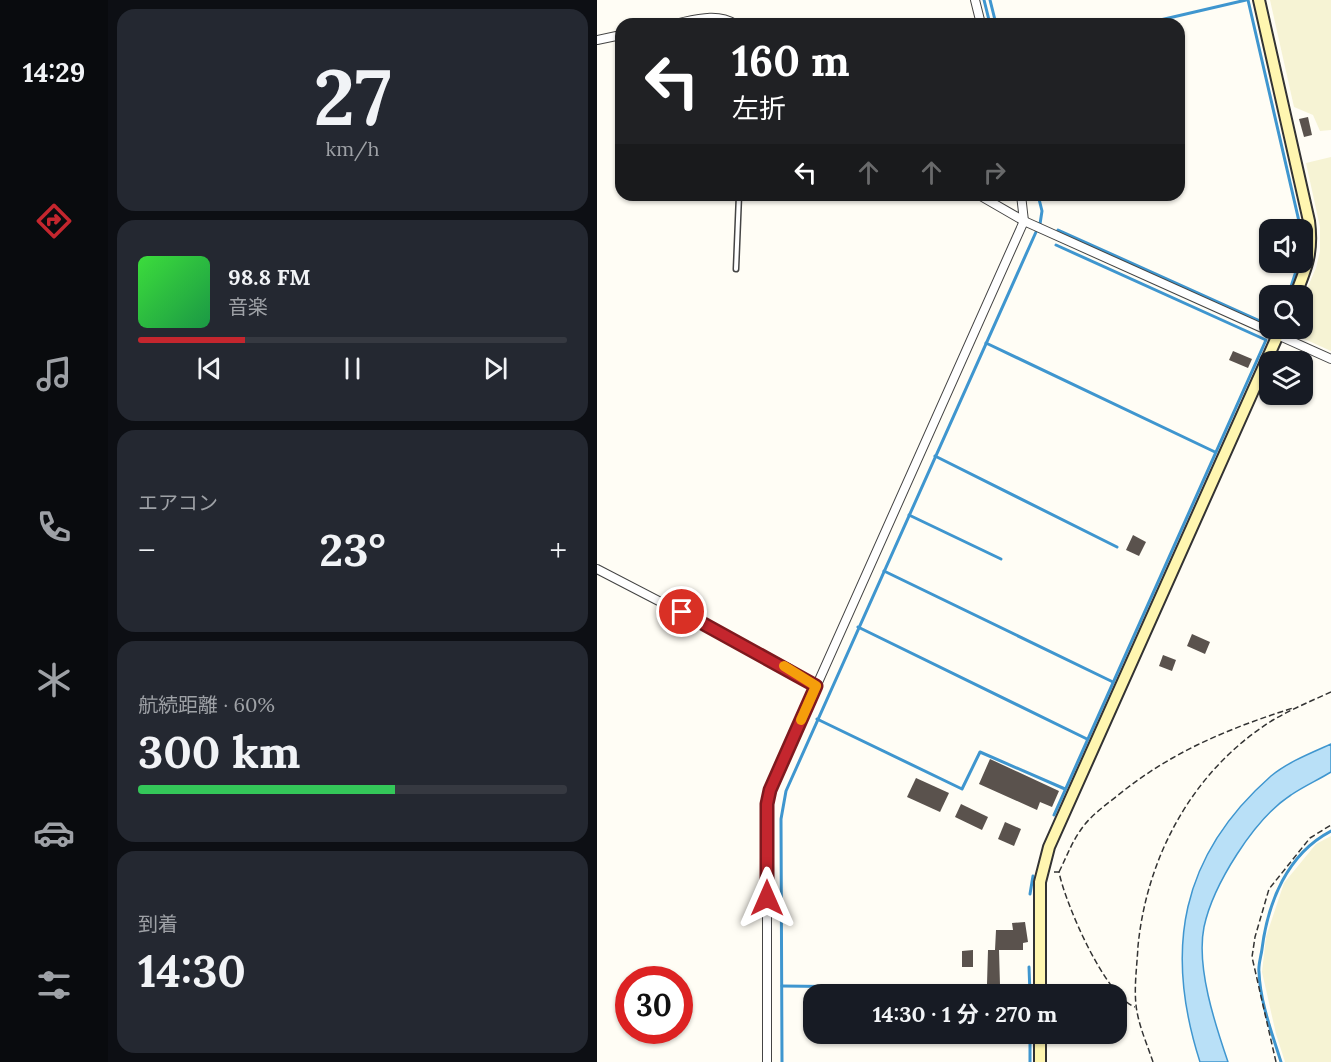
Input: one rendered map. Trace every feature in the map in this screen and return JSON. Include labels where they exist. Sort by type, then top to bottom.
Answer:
[{"type":"street","points":[[975,0],[980,18]]},
{"type":"street","points":[[1259,0],[1309,221],[1311,250],[1299,285]]},
{"type":"street","points":[[597,40],[615,36]]},
{"type":"street","points":[[990,201],[1025,221],[1259,323]]},
{"type":"street","points":[[768,1062],[767,804],[770,790],[1025,221],[1022,201]]},
{"type":"street","points":[[1040,984],[1039,882],[1054,837],[1276,339]]},
{"type":"street","points":[[1293,339],[1331,358]]},
{"type":"street","points":[[597,569],[788,668],[816,686]]},
{"type":"street","points":[[1040,1044],[1040,1062]]},
{"type":"lane","points":[[736,269],[739,201]]},
{"type":"path","points":[[1136,1007],[1128,1004],[1117,993],[1088,945],[1067,903],[1059,872],[1080,830],[1091,818],[1155,767],[1194,745],[1331,692]]},
{"type":"path","points":[[1153,1062],[1136,1007],[1137,958],[1142,912],[1158,857],[1187,803],[1229,755],[1272,721],[1298,706]]},
{"type":"path","points":[[1276,1062],[1252,957],[1255,937],[1269,889],[1310,838],[1331,825]]},
{"type":"path","points":[[1042,871],[1059,872]]},
{"type":"shaded area","points":[[1270,0],[1331,0],[1331,130],[1320,131],[1313,115],[1294,107]]},
{"type":"shaded area","points":[[1331,157],[1331,351],[1304,339],[1313,339],[1313,285],[1309,285],[1320,251],[1320,227],[1306,163]]},
{"type":"shaded area","points":[[1331,836],[1331,1062],[1285,1062],[1262,972],[1266,937],[1284,883],[1316,844]]},
{"type":"water","points":[[1331,744],[1331,772],[1291,795],[1263,820],[1237,854],[1216,892],[1204,927],[1203,960],[1208,995],[1228,1062],[1200,1062],[1189,1021],[1183,981],[1183,943],[1188,907],[1199,872],[1216,839],[1240,807],[1271,776],[1292,762]]},
{"type":"building","points":[[1308,117],[1312,135],[1304,137],[1299,119]]},
{"type":"building","points":[[1233,351],[1252,359],[1248,368],[1229,360]]},
{"type":"building","points":[[1133,535],[1146,542],[1139,556],[1126,550]]},
{"type":"building","points":[[1192,634],[1210,642],[1205,654],[1187,646]]},
{"type":"building","points":[[1163,655],[1176,660],[1172,671],[1159,666]]},
{"type":"building","points":[[990,759],[1059,791],[1052,807],[1040,802],[1037,810],[979,784]]},
{"type":"building","points":[[916,778],[949,793],[940,812],[907,797]]},
{"type":"building","points":[[961,804],[988,817],[982,830],[955,817]]},
{"type":"building","points":[[1005,822],[1021,829],[1014,846],[998,839]]},
{"type":"building","points":[[1025,922],[1028,942],[1023,943],[1023,950],[999,950],[1000,984],[987,984],[988,950],[995,950],[996,930],[1013,930],[1012,923]]},
{"type":"building","points":[[973,950],[973,967],[962,967],[962,951]]},
{"type":"waterway","points":[[984,0],[988,18]]},
{"type":"waterway","points":[[990,0],[994,18]]},
{"type":"waterway","points":[[1169,18],[1246,0]]},
{"type":"waterway","points":[[1248,0],[1298,219]]},
{"type":"waterway","points":[[1040,201],[1042,211],[1040,224]]},
{"type":"waterway","points":[[1058,230],[1259,320]]},
{"type":"waterway","points":[[782,1062],[781,819],[786,791],[1036,232]]},
{"type":"waterway","points":[[1054,815],[1266,340],[1056,245]]},
{"type":"waterway","points":[[1292,285],[1295,273]]},
{"type":"waterway","points":[[986,343],[1215,452]]},
{"type":"waterway","points":[[935,456],[1117,547]]},
{"type":"waterway","points":[[909,515],[1001,559]]},
{"type":"waterway","points":[[884,571],[1113,682]]},
{"type":"waterway","points":[[858,627],[1087,739]]},
{"type":"waterway","points":[[817,719],[962,789],[980,752],[1065,789]]},
{"type":"waterway","points":[[1281,1062],[1267,1017],[1260,983],[1259,967],[1265,931],[1275,897],[1291,866],[1316,841],[1331,831]]},
{"type":"waterway","points":[[1030,894],[1033,876]]},
{"type":"waterway","points":[[1029,967],[1030,984]]},
{"type":"waterway","points":[[782,986],[803,986]]},
{"type":"waterway","points":[[1030,1044],[1030,1062]]},
{"type":"slow traffic","points":[[784,666],[816,686],[801,720]]},
{"type":"route","points":[[682,612],[788,668],[816,686],[770,790],[767,804],[767,898]]}]
